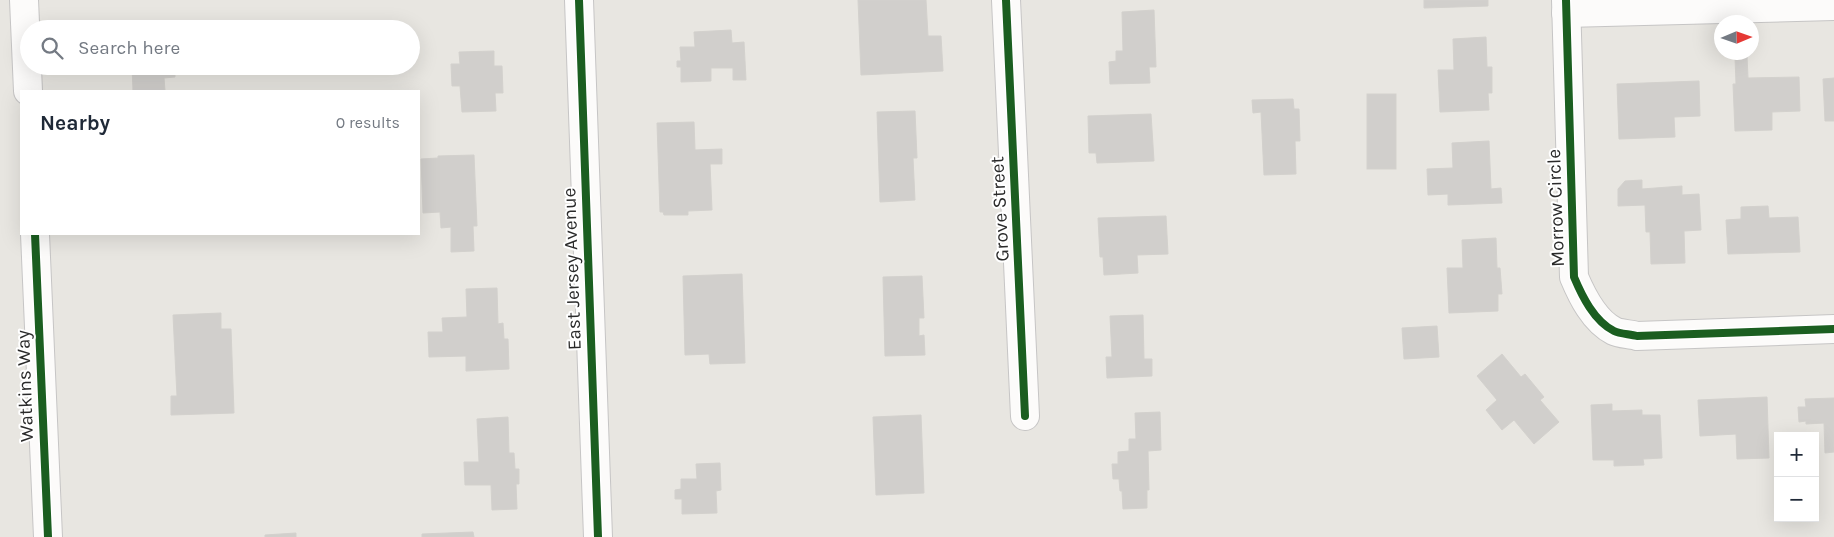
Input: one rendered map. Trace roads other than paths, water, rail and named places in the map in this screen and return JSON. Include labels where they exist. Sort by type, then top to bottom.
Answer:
[{"type":"street","points":[[24,0],[25,20]]},
{"type":"street","name":"East Jersey Avenue","points":[[579,0],[598,537]]},
{"type":"street","name":"Grove Street","points":[[1006,0],[1025,416]]},
{"type":"street","name":"Morrow Circle","points":[[1834,6],[1566,7],[1574,277],[1585,301],[1596,316],[1613,331],[1637,336],[1834,329]]},
{"type":"street","points":[[27,75],[28,90]]},
{"type":"street","name":"Watkins Way","points":[[34,235],[48,537]]}]
